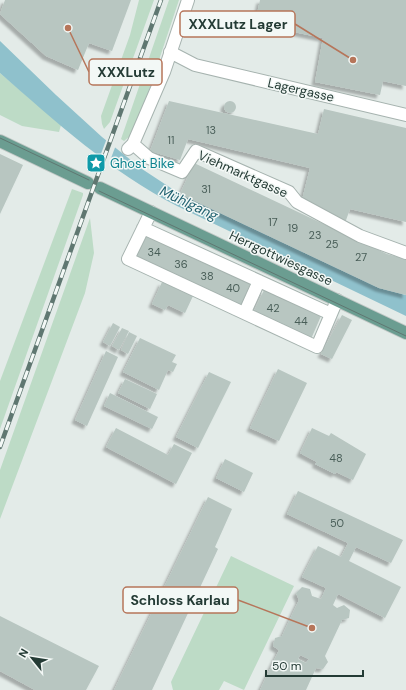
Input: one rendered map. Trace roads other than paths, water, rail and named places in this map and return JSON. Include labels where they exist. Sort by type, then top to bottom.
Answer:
[{"type":"main road","points":[[0,141],[88,183]]},
{"type":"main road","name":"Herrgottwiesgasse","points":[[100,188],[147,220],[337,300],[406,333]]},
{"type":"lane","name":"Viehmarktgasse","points":[[188,0],[164,72],[130,146],[149,158],[182,172],[196,151],[289,192],[297,202],[360,236],[406,253]]},
{"type":"lane","name":"Lagergasse","points":[[170,52],[195,65],[406,115]]},
{"type":"lane","points":[[331,314],[259,281],[147,220],[128,259],[245,312],[317,347],[337,300]]},
{"type":"lane","points":[[245,312],[259,281]]},
{"type":"water","name":"Mühlgang","points":[[0,41],[102,137],[142,169],[180,194],[379,288],[406,295],[406,316],[177,206],[129,178],[42,110],[0,73]]},
{"type":"tram line","points":[[0,138],[89,180]]},
{"type":"tram line","points":[[99,191],[406,336]]},
{"type":"railway","points":[[0,447],[161,0]]},
{"type":"place","name":"XXXLutz","points":[[68,28]]},
{"type":"place","name":"XXXLutz Lager","points":[[353,60]]},
{"type":"place","name":"Ghost Bike","points":[[96,163]]},
{"type":"place","name":"Schloss Karlau","points":[[312,628]]}]
